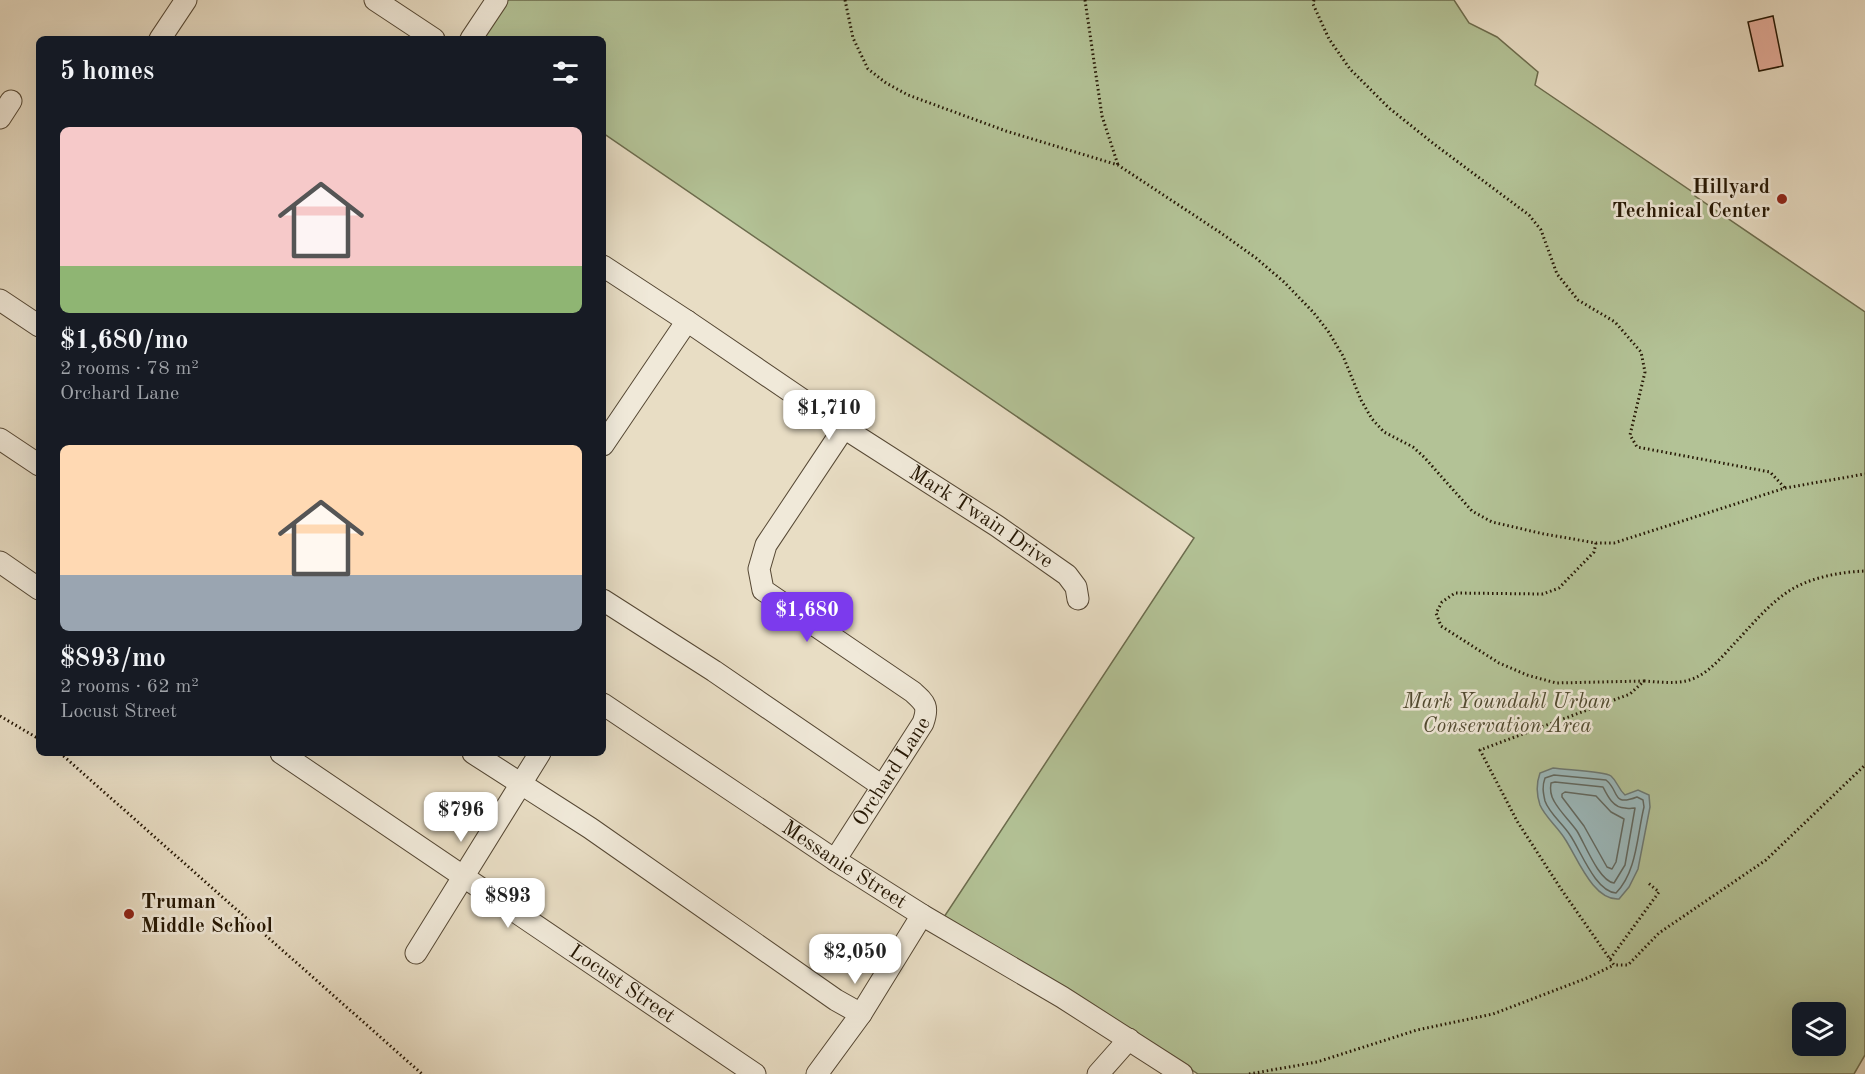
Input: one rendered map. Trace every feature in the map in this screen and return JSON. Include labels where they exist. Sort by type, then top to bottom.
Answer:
[{"type":"street","points":[[162,36],[186,0]]},
{"type":"street","points":[[375,0],[429,36]]},
{"type":"street","points":[[473,36],[497,0]]},
{"type":"street","name":"Mark Twain Drive","points":[[606,268],[844,428],[996,525],[1067,575],[1076,587],[1078,599]]},
{"type":"street","points":[[0,300],[36,324]]},
{"type":"street","points":[[606,441],[687,321]]},
{"type":"street","name":"Orchard Lane","points":[[835,860],[923,723],[927,711],[923,702],[913,692],[763,590],[759,569],[766,545],[844,428]]},
{"type":"street","points":[[0,439],[36,463]]},
{"type":"street","points":[[0,562],[36,587]]},
{"type":"street","points":[[606,602],[714,671],[882,786]]},
{"type":"street","name":"Messanie Street","points":[[606,706],[835,860],[922,915],[1062,997],[1182,1074]]},
{"type":"street","name":"Locust Street","points":[[285,756],[755,1074]]},
{"type":"street","points":[[478,756],[590,828],[836,1000],[861,1014]]},
{"type":"street","points":[[416,953],[538,756]]},
{"type":"street","points":[[817,1074],[861,1014],[922,915]]},
{"type":"street","points":[[1098,1074],[1129,1039]]},
{"type":"path","points":[[845,0],[853,38],[868,69],[885,83],[908,95],[1006,131],[1118,165],[1256,258],[1284,282],[1328,331],[1343,356],[1361,400],[1372,419],[1384,432],[1413,447],[1472,511],[1492,522],[1596,543],[1614,543],[1785,488],[1864,474]]},
{"type":"path","points":[[1085,0],[1102,116],[1118,165]]},
{"type":"path","points":[[1314,0],[1313,4],[1329,39],[1350,69],[1389,108],[1529,215],[1541,230],[1557,273],[1578,300],[1615,322],[1641,352],[1645,372],[1630,435],[1637,447],[1770,472],[1785,488]]},
{"type":"path","points":[[1596,543],[1594,552],[1559,588],[1543,594],[1455,593],[1442,602],[1436,613],[1441,626],[1499,663],[1527,675],[1556,682],[1677,683],[1696,677],[1716,663],[1767,609],[1787,592],[1812,580],[1865,571]]},
{"type":"path","points":[[1614,965],[1517,821],[1480,750],[1630,694],[1644,681]]},
{"type":"path","points":[[0,716],[36,737]]},
{"type":"path","points":[[63,756],[422,1074]]},
{"type":"path","points":[[1249,1074],[1317,1062],[1417,1030],[1493,1014],[1587,978],[1614,965],[1628,965],[1659,933],[1766,860],[1865,765]]},
{"type":"path","points":[[1610,958],[1659,892],[1647,882]]},
{"type":"green space","name":"Mark Youndahl Urban Conservation Area","points":[[506,0],[1454,0],[1469,23],[1497,37],[1538,72],[1535,85],[1865,312],[1865,1055],[1854,1074],[1198,1074],[1126,1026],[944,917],[1194,538],[606,135],[606,36],[482,36]]},
{"type":"water","points":[[1553,768],[1607,774],[1613,778],[1625,795],[1638,790],[1649,795],[1650,807],[1638,869],[1629,887],[1619,899],[1610,898],[1594,886],[1562,835],[1542,809],[1537,793],[1540,773]]},
{"type":"building","points":[[1773,16],[1783,66],[1759,71],[1748,22]]},
{"type":"place","name":"Hillyard Technical Center","points":[[1782,199]]},
{"type":"place","name":"Truman Middle School","points":[[129,914]]}]
